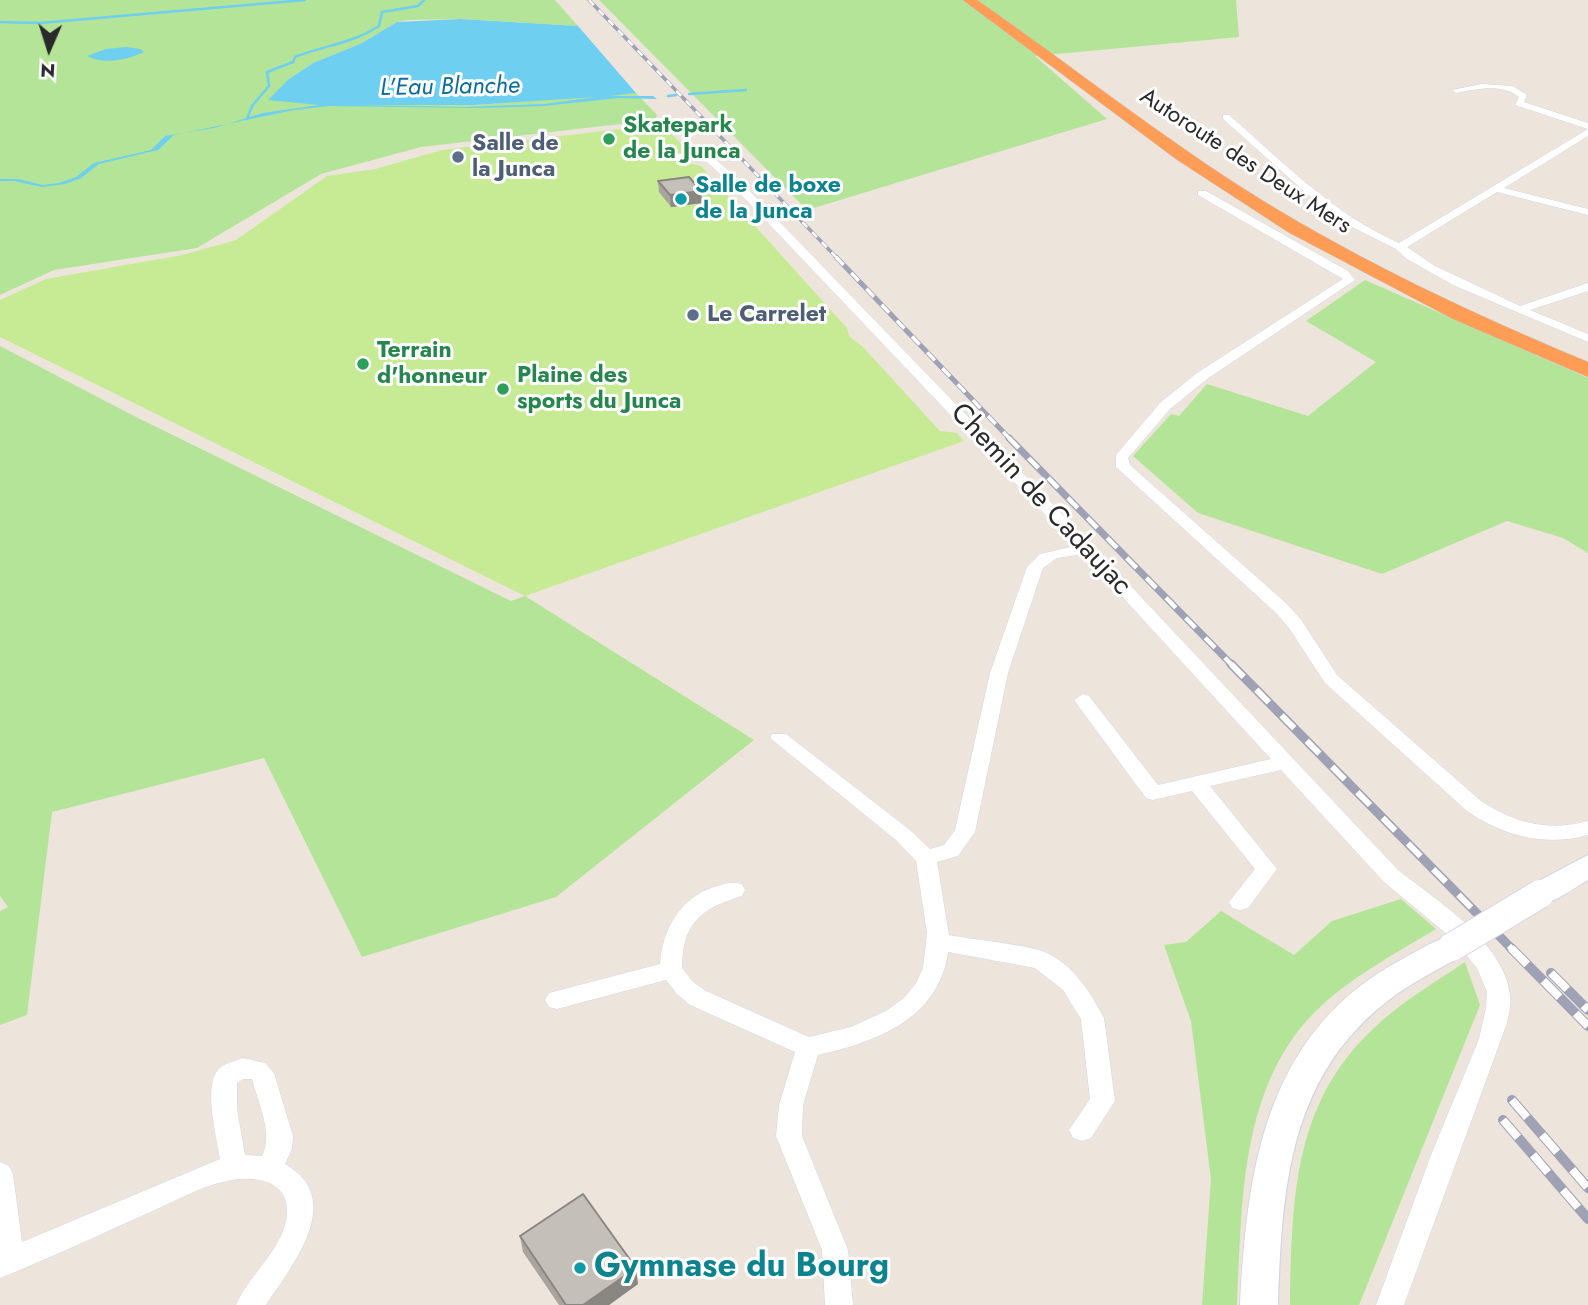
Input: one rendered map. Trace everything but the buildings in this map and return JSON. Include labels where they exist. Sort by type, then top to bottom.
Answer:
[{"type":"highway","name":"Autoroute des Deux Mers","points":[[969,0],[1158,139],[1255,204],[1340,254],[1442,306],[1588,370]]},
{"type":"highway","name":"Autoroute des Deux Mers","points":[[984,0],[1173,137],[1270,200],[1355,249],[1458,300],[1588,358]]},
{"type":"main road","points":[[1259,1305],[1267,1195],[1280,1126],[1299,1082],[1327,1039],[1364,1001],[1391,981],[1588,866]]},
{"type":"street","points":[[1457,90],[1486,86],[1517,91],[1524,97],[1518,103],[1524,106],[1588,126]]},
{"type":"street","points":[[1226,117],[1325,203],[1400,247],[1421,263],[1520,310],[1588,338]]},
{"type":"street","points":[[1400,247],[1588,132]]},
{"type":"street","name":"Chemin de Cadaujac","points":[[671,156],[702,156],[715,162],[1087,549],[1391,876],[1469,942],[1494,977],[1499,1009],[1390,1305]]},
{"type":"street","points":[[1497,189],[1588,212]]},
{"type":"street","points":[[1202,192],[1344,273],[1349,280],[1202,376],[1165,406],[1121,458],[1123,467],[1282,609],[1296,625],[1331,679],[1474,806],[1498,821],[1527,831],[1563,834],[1588,828]]},
{"type":"street","points":[[1520,310],[1588,287]]},
{"type":"street","points":[[926,858],[951,851],[965,832],[999,673],[1035,567],[1044,558],[1052,555],[1087,549]]},
{"type":"street","points":[[1083,700],[1153,793],[1285,762]]},
{"type":"street","points":[[734,890],[707,898],[689,914],[672,948],[671,970],[685,988],[698,998],[808,1047],[869,1033],[901,1015],[923,994],[930,981],[939,942],[926,858],[903,835],[779,738]]},
{"type":"street","points":[[1196,782],[1267,869],[1240,902]]},
{"type":"street","points":[[939,942],[1041,960],[1071,984],[1092,1018],[1103,1101],[1082,1130]]},
{"type":"street","points":[[557,1000],[671,970]]},
{"type":"street","points":[[808,1047],[791,1105],[789,1136],[835,1250],[839,1276],[839,1305]]},
{"type":"street","points":[[233,1167],[232,1140],[222,1089],[226,1078],[243,1067],[254,1068],[262,1073],[280,1136],[279,1149],[269,1168]]},
{"type":"street","points":[[0,1174],[5,1261],[211,1173],[233,1167],[269,1168],[288,1179],[301,1206],[298,1226],[290,1244],[250,1305]]},
{"type":"green space","points":[[0,0],[555,0],[578,26],[461,19],[397,22],[362,43],[313,63],[289,79],[310,104],[473,105],[636,93],[657,115],[655,120],[421,147],[321,174],[197,248],[54,270],[0,295]]},
{"type":"green space","points":[[599,0],[1236,0],[1239,37],[1035,56],[1107,119],[807,210]]},
{"type":"green space","name":"Plaine des sports du Junca","points":[[662,124],[684,147],[681,151],[688,163],[701,166],[847,328],[849,336],[863,347],[940,431],[957,433],[964,441],[525,596],[0,337],[0,300],[46,279],[182,255],[236,240],[327,176],[375,169],[442,150]]},
{"type":"green space","points":[[1365,280],[1588,378],[1588,553],[1563,538],[1507,521],[1382,574],[1198,513],[1133,456],[1171,414],[1179,416],[1207,384],[1308,416],[1376,362],[1306,321]]},
{"type":"green space","points":[[0,346],[132,415],[511,601],[525,596],[754,740],[556,897],[362,957],[264,758],[52,812],[27,1015],[0,1025],[0,911],[8,907],[0,896]]},
{"type":"green space","points":[[1401,899],[1436,929],[1338,991],[1310,1017],[1287,1047],[1269,1081],[1257,1116],[1249,1153],[1237,1305],[1202,1305],[1211,1179],[1191,1021],[1164,945],[1186,942],[1221,911],[1294,955],[1332,921]]},
{"type":"green space","points":[[1465,962],[1480,1005],[1359,1305],[1290,1305],[1292,1229],[1302,1156],[1312,1122],[1327,1089],[1347,1057],[1374,1028],[1406,1001]]},
{"type":"water","points":[[461,19],[578,26],[636,93],[611,96],[653,96],[657,99],[619,98],[544,106],[478,108],[330,106],[294,110],[228,124],[263,113],[319,105],[268,100],[289,79],[313,63],[362,43],[397,22]],"holes":[[[596,97],[545,104],[464,107],[356,105],[473,105]]]},
{"type":"water","points":[[126,47],[144,52],[116,60],[87,56],[106,49]]},
{"type":"water","points":[[184,133],[174,135],[158,150],[99,164],[81,178],[65,184],[42,187],[0,181],[18,179],[43,185],[59,183],[76,177],[94,163],[151,150],[165,136]]},
{"type":"waterway","points":[[0,22],[40,23],[305,0]]},
{"type":"waterway","name":"L'Eau Blanche","points":[[247,119],[252,106],[269,86],[267,72],[293,62],[295,57],[369,32],[379,26],[382,12],[418,6],[424,0]]},
{"type":"waterway","name":"L'Eau Blanche","points":[[689,94],[746,90]]},
{"type":"waterway","name":"L'Eau Blanche","points":[[668,96],[676,95]]},
{"type":"railway","points":[[589,0],[838,259]]},
{"type":"railway","points":[[836,257],[1011,440]]},
{"type":"railway","points":[[1009,438],[1233,666]]},
{"type":"railway","points":[[1231,664],[1513,950]]},
{"type":"railway","points":[[1511,948],[1588,1026]]},
{"type":"railway","points":[[1551,973],[1588,1010]]},
{"type":"railway","points":[[1512,1100],[1588,1188]]},
{"type":"railway","points":[[1503,1120],[1588,1219]]},
{"type":"place","name":"Skatepark de la Junca","points":[[609,139]]},
{"type":"place","name":"Salle de la Junca","points":[[458,157]]},
{"type":"place","name":"Salle de boxe de la Junca","points":[[681,199]]},
{"type":"place","name":"Le Carrelet","points":[[693,315]]},
{"type":"place","name":"Terrain d'honneur","points":[[363,364]]},
{"type":"place","name":"Plaine des sports du Junca","points":[[503,389]]},
{"type":"place","name":"Gymnase du Bourg","points":[[580,1268]]}]
